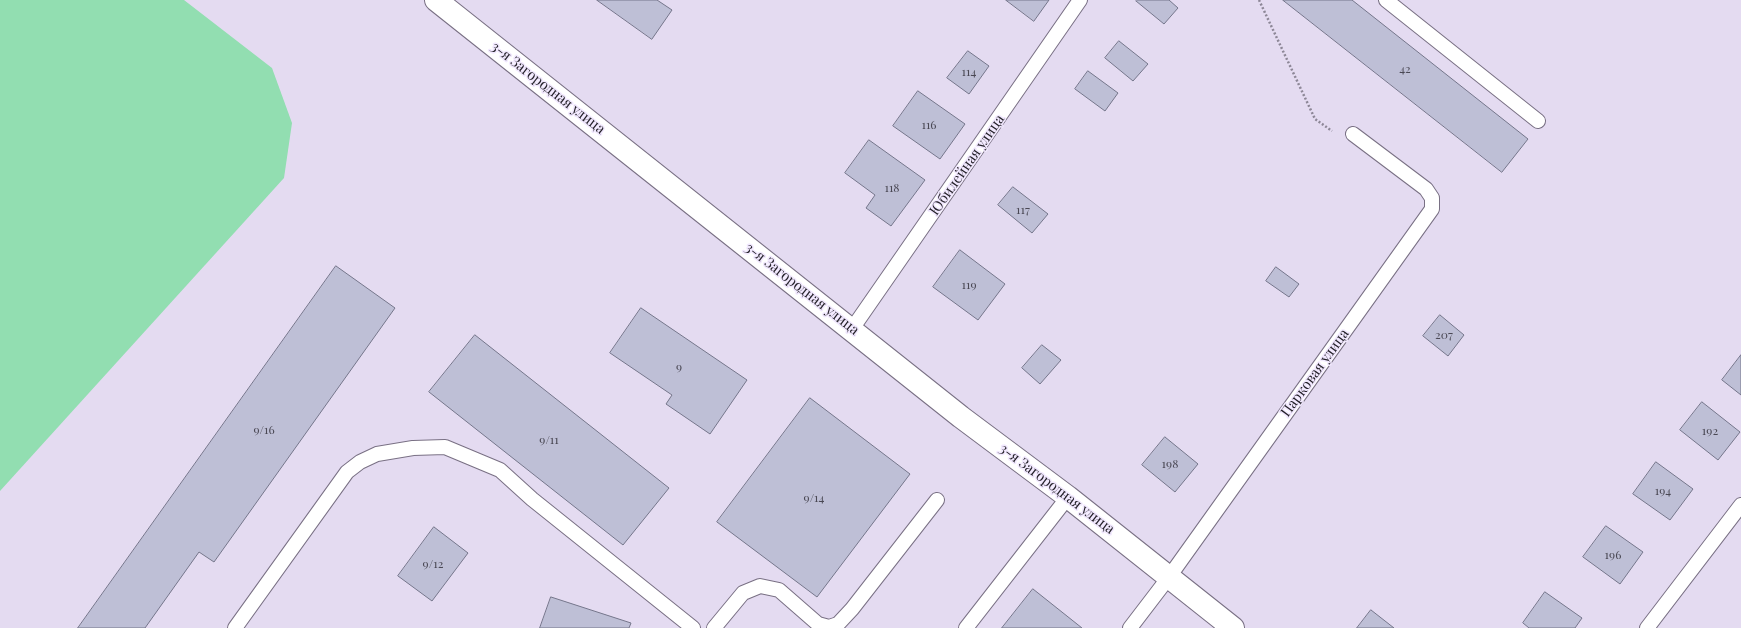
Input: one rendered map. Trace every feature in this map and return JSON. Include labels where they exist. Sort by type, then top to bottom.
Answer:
[{"type":"main road","name":"3-я Загородная улица","points":[[436,0],[962,417],[1068,497],[1233,628]]},
{"type":"lane","name":"Юбилейная улица","points":[[852,329],[1080,0]]},
{"type":"lane","points":[[1386,0],[1538,121]]},
{"type":"lane","name":"Парковая улица","points":[[1130,628],[1169,577],[1432,210],[1432,198],[1426,189],[1353,134]]},
{"type":"lane","points":[[235,628],[347,472],[360,462],[383,453],[412,448],[446,447],[500,470],[532,499],[693,628]]},
{"type":"lane","points":[[966,628],[1068,497]]},
{"type":"lane","points":[[714,628],[743,594],[760,586],[779,590],[818,624],[829,627],[838,624],[852,609],[937,500]]},
{"type":"lane","points":[[1647,628],[1741,505]]},
{"type":"path","points":[[1259,0],[1315,119],[1332,131],[1353,134]]},
{"type":"green space","points":[[0,0],[184,0],[272,68],[292,123],[284,178],[0,491]]},
{"type":"building","points":[[597,0],[657,0],[672,10],[652,39]]},
{"type":"building","points":[[1006,0],[1049,0],[1034,21]]},
{"type":"building","points":[[1169,0],[1178,8],[1164,24],[1136,1]]},
{"type":"building","points":[[1283,0],[1352,0],[1528,139],[1502,172]]},
{"type":"building","points":[[1119,41],[1148,64],[1133,81],[1105,58]]},
{"type":"building","points":[[968,51],[989,66],[969,94],[947,78]]},
{"type":"building","points":[[1088,71],[1118,93],[1105,111],[1075,89]]},
{"type":"building","points":[[918,91],[965,124],[940,159],[893,126]]},
{"type":"building","points":[[869,140],[925,180],[891,226],[866,208],[875,195],[845,173]]},
{"type":"building","points":[[1013,187],[1048,214],[1032,233],[998,205]]},
{"type":"building","points":[[960,250],[1005,284],[978,320],[933,287]]},
{"type":"building","points":[[336,266],[395,308],[214,562],[199,552],[145,628],[78,628]]},
{"type":"building","points":[[1276,267],[1299,284],[1289,297],[1266,281]]},
{"type":"building","points":[[641,308],[747,380],[710,434],[666,404],[672,395],[610,353]]},
{"type":"building","points":[[1440,315],[1464,335],[1448,356],[1423,336]]},
{"type":"building","points":[[475,335],[669,488],[623,545],[429,392]]},
{"type":"building","points":[[1042,345],[1061,360],[1040,384],[1022,368]]},
{"type":"building","points":[[1741,355],[1741,395],[1722,380]]},
{"type":"building","points":[[810,398],[910,474],[817,597],[717,522]]},
{"type":"building","points":[[1702,402],[1740,432],[1718,460],[1680,430]]},
{"type":"building","points":[[1165,437],[1198,464],[1175,492],[1142,465]]},
{"type":"building","points":[[1656,462],[1693,489],[1670,520],[1633,494]]},
{"type":"building","points":[[1606,526],[1643,552],[1620,584],[1583,557]]},
{"type":"building","points":[[434,527],[468,553],[432,601],[398,576]]},
{"type":"building","points":[[1033,589],[1082,628],[1002,628]]},
{"type":"building","points":[[1545,592],[1582,618],[1575,628],[1529,628],[1523,623]]},
{"type":"building","points":[[551,597],[631,623],[629,628],[540,628]]},
{"type":"building","points":[[1371,610],[1394,628],[1357,628]]}]
